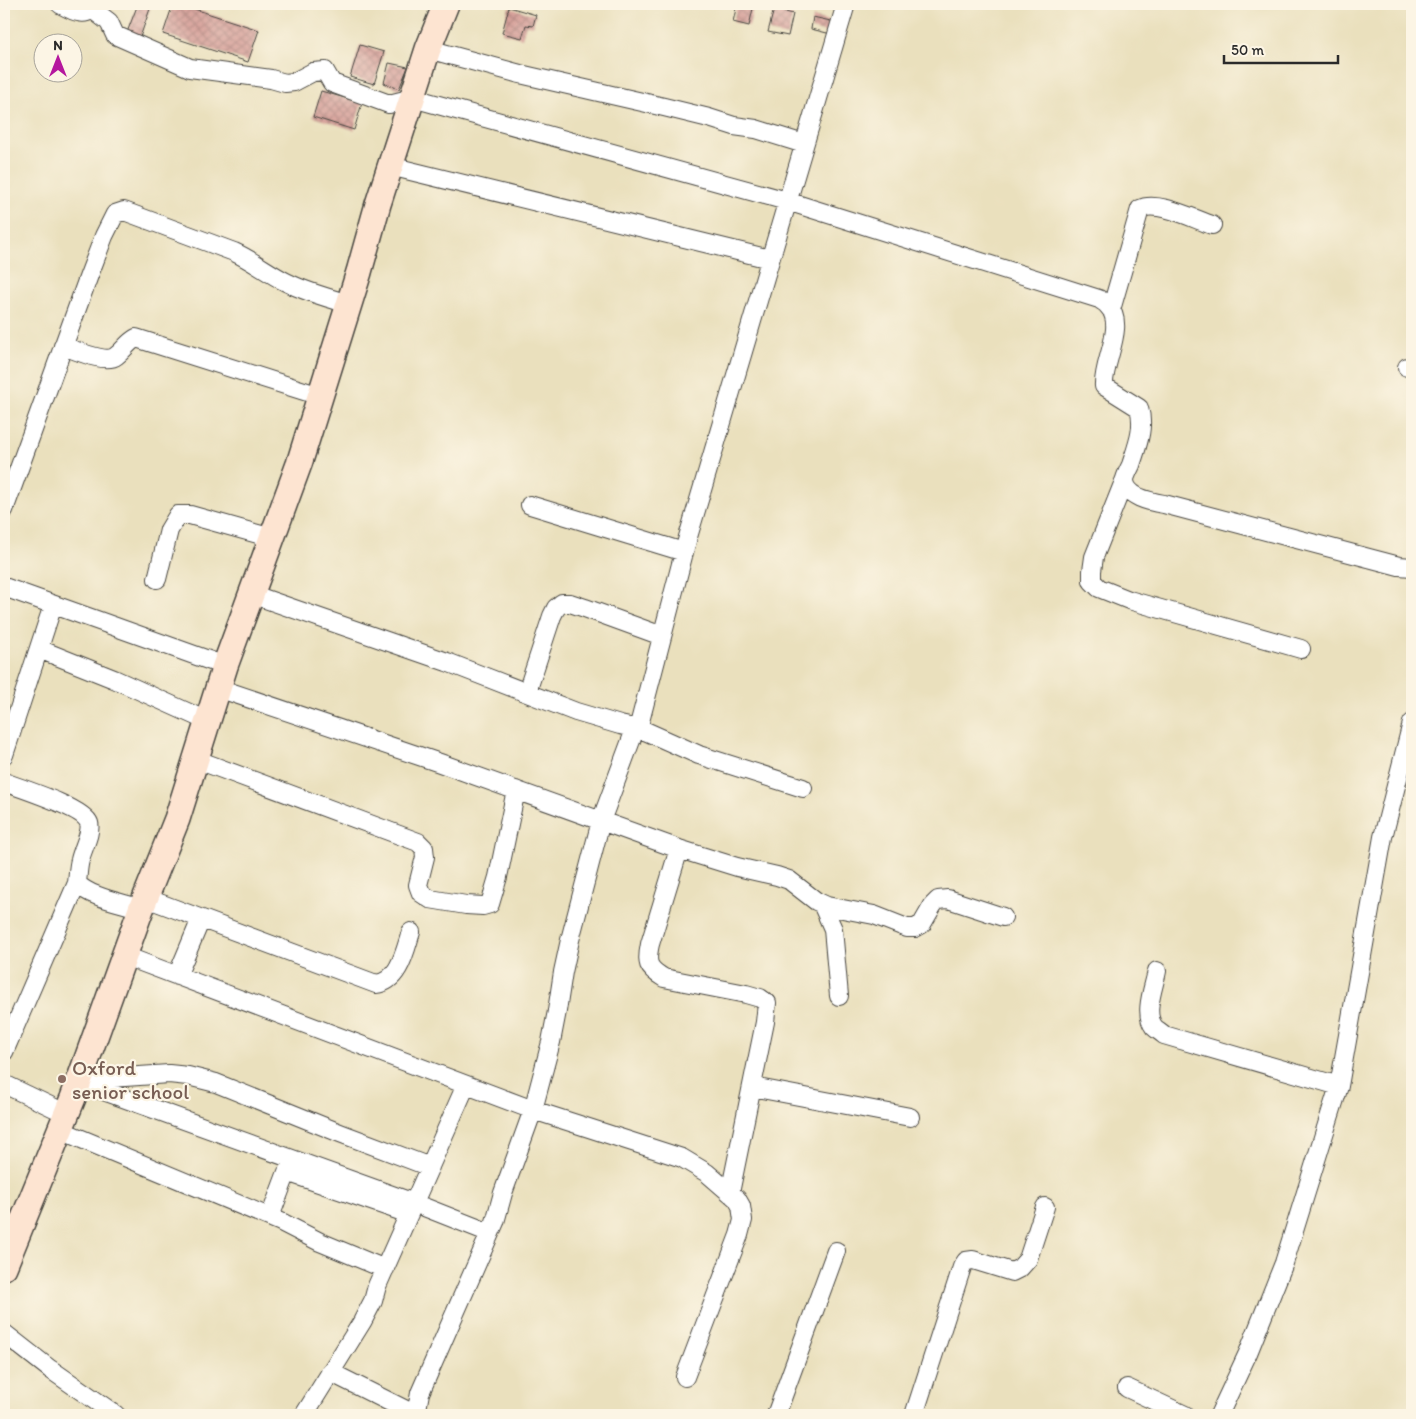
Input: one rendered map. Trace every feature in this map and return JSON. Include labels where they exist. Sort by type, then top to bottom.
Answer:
[{"type":"street","points":[[60,4],[74,12],[84,13],[94,6],[110,22],[115,35],[190,68],[271,79],[285,83],[294,82],[314,72],[326,71],[332,83],[389,104],[413,98],[787,201],[1099,299],[1108,306],[1114,315],[1115,326],[1104,386],[1139,408],[1142,428],[1138,445],[1094,556],[1092,581],[1099,588],[1129,600],[1301,649]]},
{"type":"street","points":[[4,1267],[79,1081],[177,819],[221,677],[297,470],[390,166],[428,49],[446,4]]},
{"type":"street","points":[[330,1372],[416,1415],[420,1393],[490,1233],[533,1110],[551,1042],[570,940],[601,821],[633,735],[684,552],[846,4]]},
{"type":"street","points":[[428,49],[520,74],[655,104],[734,126],[756,129],[804,144]]},
{"type":"street","points":[[390,166],[770,259]]},
{"type":"street","points":[[1111,310],[1140,209],[1146,206],[1169,209],[1212,225]]},
{"type":"street","points":[[4,510],[63,346],[115,214],[124,211],[234,252],[250,259],[283,281],[349,304]]},
{"type":"street","points":[[63,346],[106,359],[115,357],[128,342],[136,338],[320,396]]},
{"type":"street","points":[[1125,479],[1127,486],[1134,495],[1146,501],[1164,504],[1399,566],[1412,567]]},
{"type":"street","points":[[530,505],[684,552]]},
{"type":"street","points":[[157,579],[169,530],[178,515],[190,515],[272,538]]},
{"type":"street","points":[[4,587],[54,605],[221,677],[516,790],[679,849],[737,867],[783,878],[822,904],[874,915],[906,928],[915,928],[922,924],[938,900],[948,899],[1003,916]]},
{"type":"street","points":[[251,594],[447,662],[576,712],[635,728],[699,755],[803,788]]},
{"type":"street","points":[[527,692],[552,616],[556,608],[562,603],[570,603],[586,608],[662,636]]},
{"type":"street","points":[[4,755],[54,605]]},
{"type":"street","points":[[39,649],[114,679],[208,721]]},
{"type":"street","points":[[1219,1415],[1248,1354],[1284,1263],[1339,1086],[1382,837],[1412,723]]},
{"type":"street","points":[[196,759],[418,842],[424,848],[425,857],[418,885],[421,893],[430,899],[466,905],[483,906],[490,904],[498,877],[516,790]]},
{"type":"street","points":[[4,1052],[77,883],[80,859],[90,823],[77,811],[5,787]]},
{"type":"street","points":[[679,849],[650,944],[648,965],[653,971],[664,978],[746,994],[760,998],[767,1003],[752,1088],[730,1193]]},
{"type":"street","points":[[77,883],[81,888],[95,894],[201,918],[376,984],[383,983],[391,978],[397,969],[411,932]]},
{"type":"street","points":[[822,904],[833,929],[839,996]]},
{"type":"street","points":[[177,976],[201,918]]},
{"type":"street","points":[[125,956],[533,1110],[682,1158],[707,1174],[730,1193],[741,1206],[743,1220],[685,1377]]},
{"type":"street","points":[[1157,971],[1150,1003],[1150,1013],[1153,1026],[1164,1035],[1339,1086]]},
{"type":"street","points":[[79,1081],[169,1074],[188,1076],[216,1083],[340,1134],[430,1167]]},
{"type":"street","points":[[79,1081],[412,1208]]},
{"type":"street","points":[[4,1084],[63,1122],[320,1242],[385,1269]]},
{"type":"street","points":[[304,1415],[369,1308],[466,1085]]},
{"type":"street","points":[[752,1088],[910,1117]]},
{"type":"street","points":[[270,1217],[287,1172],[490,1233]]},
{"type":"street","points":[[914,1415],[962,1268],[966,1261],[974,1260],[1012,1272],[1020,1268],[1028,1259],[1045,1207]]},
{"type":"street","points":[[776,1415],[790,1382],[836,1251]]},
{"type":"street","points":[[4,1333],[50,1369],[116,1415]]},
{"type":"street","points":[[1127,1388],[1186,1415]]},
{"type":"building","points":[[138,4],[151,6],[139,40],[126,35]]},
{"type":"building","points":[[173,4],[179,4],[259,30],[248,62],[163,34]]},
{"type":"building","points":[[737,4],[754,4],[749,26],[733,22]]},
{"type":"building","points":[[509,7],[536,15],[533,26],[526,25],[522,38],[502,33]]},
{"type":"building","points":[[774,9],[793,14],[788,36],[768,32]]},
{"type":"building","points":[[813,17],[835,22],[831,34],[811,29]]},
{"type":"building","points":[[360,45],[384,52],[374,84],[350,77]]},
{"type":"building","points":[[389,63],[408,67],[399,89],[384,83]]},
{"type":"building","points":[[321,91],[362,103],[354,130],[313,117]]},
{"type":"place","name":"Oxford senior school","points":[[62,1079]]}]
